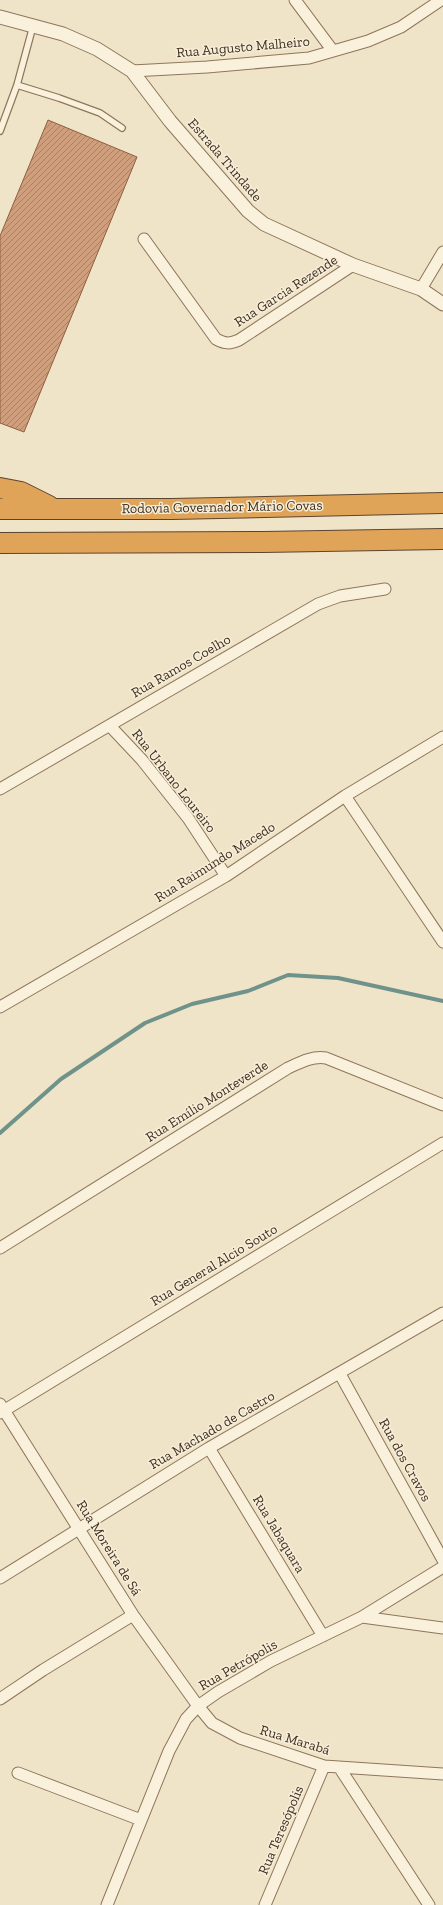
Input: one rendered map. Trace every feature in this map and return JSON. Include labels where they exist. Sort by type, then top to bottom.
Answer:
[{"type":"highway","points":[[0,488],[21,492],[53,508]]},
{"type":"highway","name":"Rodovia Governador Mário Covas","points":[[0,509],[195,508],[443,503]]},
{"type":"highway","points":[[0,543],[255,542],[443,539]]},
{"type":"street","points":[[295,0],[333,51]]},
{"type":"street","name":"Rua Augusto Malheiro","points":[[132,71],[280,62],[309,58],[368,41],[401,27],[441,0]]},
{"type":"street","name":"Estrada Trindade","points":[[0,17],[63,34],[97,49],[132,71],[170,121],[255,218],[281,234],[353,265],[421,289],[443,304]]},
{"type":"street","name":"Rua Garcia Rezende","points":[[144,239],[216,339],[223,343],[230,343],[239,340],[353,265]]},
{"type":"street","points":[[421,289],[443,252]]},
{"type":"street","name":"Rua Ramos Coelho","points":[[0,789],[318,604],[340,596],[384,589]]},
{"type":"street","name":"Rua Urbano Loureiro","points":[[110,726],[142,760],[188,818],[226,876]]},
{"type":"street","name":"Rua Raimundo Macedo","points":[[0,1007],[226,876],[345,796],[443,737]]},
{"type":"street","points":[[345,796],[443,942]]},
{"type":"street","name":"Rua Emílio Monteverde","points":[[0,1248],[288,1068],[305,1060],[319,1057],[326,1058],[443,1105]]},
{"type":"street","name":"Rua General Alcio Souto","points":[[2,1409],[443,1143]]},
{"type":"street","name":"Rua Machado de Castro","points":[[0,1578],[80,1530],[209,1448],[340,1374],[443,1313]]},
{"type":"street","name":"Rua dos Cravos","points":[[340,1374],[443,1560]]},
{"type":"street","name":"Rua Moreira de Sá","points":[[2,1409],[133,1615],[198,1706]]},
{"type":"street","name":"Rua Jabaquara","points":[[209,1448],[323,1636]]},
{"type":"street","name":"Rua Petrópolis","points":[[107,1905],[179,1731],[198,1706],[218,1692],[271,1661],[362,1617],[443,1567]]},
{"type":"street","points":[[0,1699],[43,1670],[133,1615]]},
{"type":"street","points":[[362,1617],[443,1628]]},
{"type":"street","name":"Rua Marabá","points":[[198,1706],[212,1722],[225,1731],[262,1746],[324,1766],[443,1774]]},
{"type":"street","name":"Rua Teresópolis","points":[[265,1905],[324,1766]]},
{"type":"street","points":[[339,1767],[429,1905]]},
{"type":"street","points":[[18,1772],[141,1820]]},
{"type":"lane","points":[[0,131],[17,85],[33,26]]},
{"type":"lane","points":[[17,85],[100,113],[122,128]]},
{"type":"building","points":[[48,120],[137,157],[24,432],[0,423],[0,236]]},
{"type":"waterway","points":[[0,1133],[61,1079],[145,1023],[192,1004],[248,991],[288,975],[338,978],[443,1001]]}]
